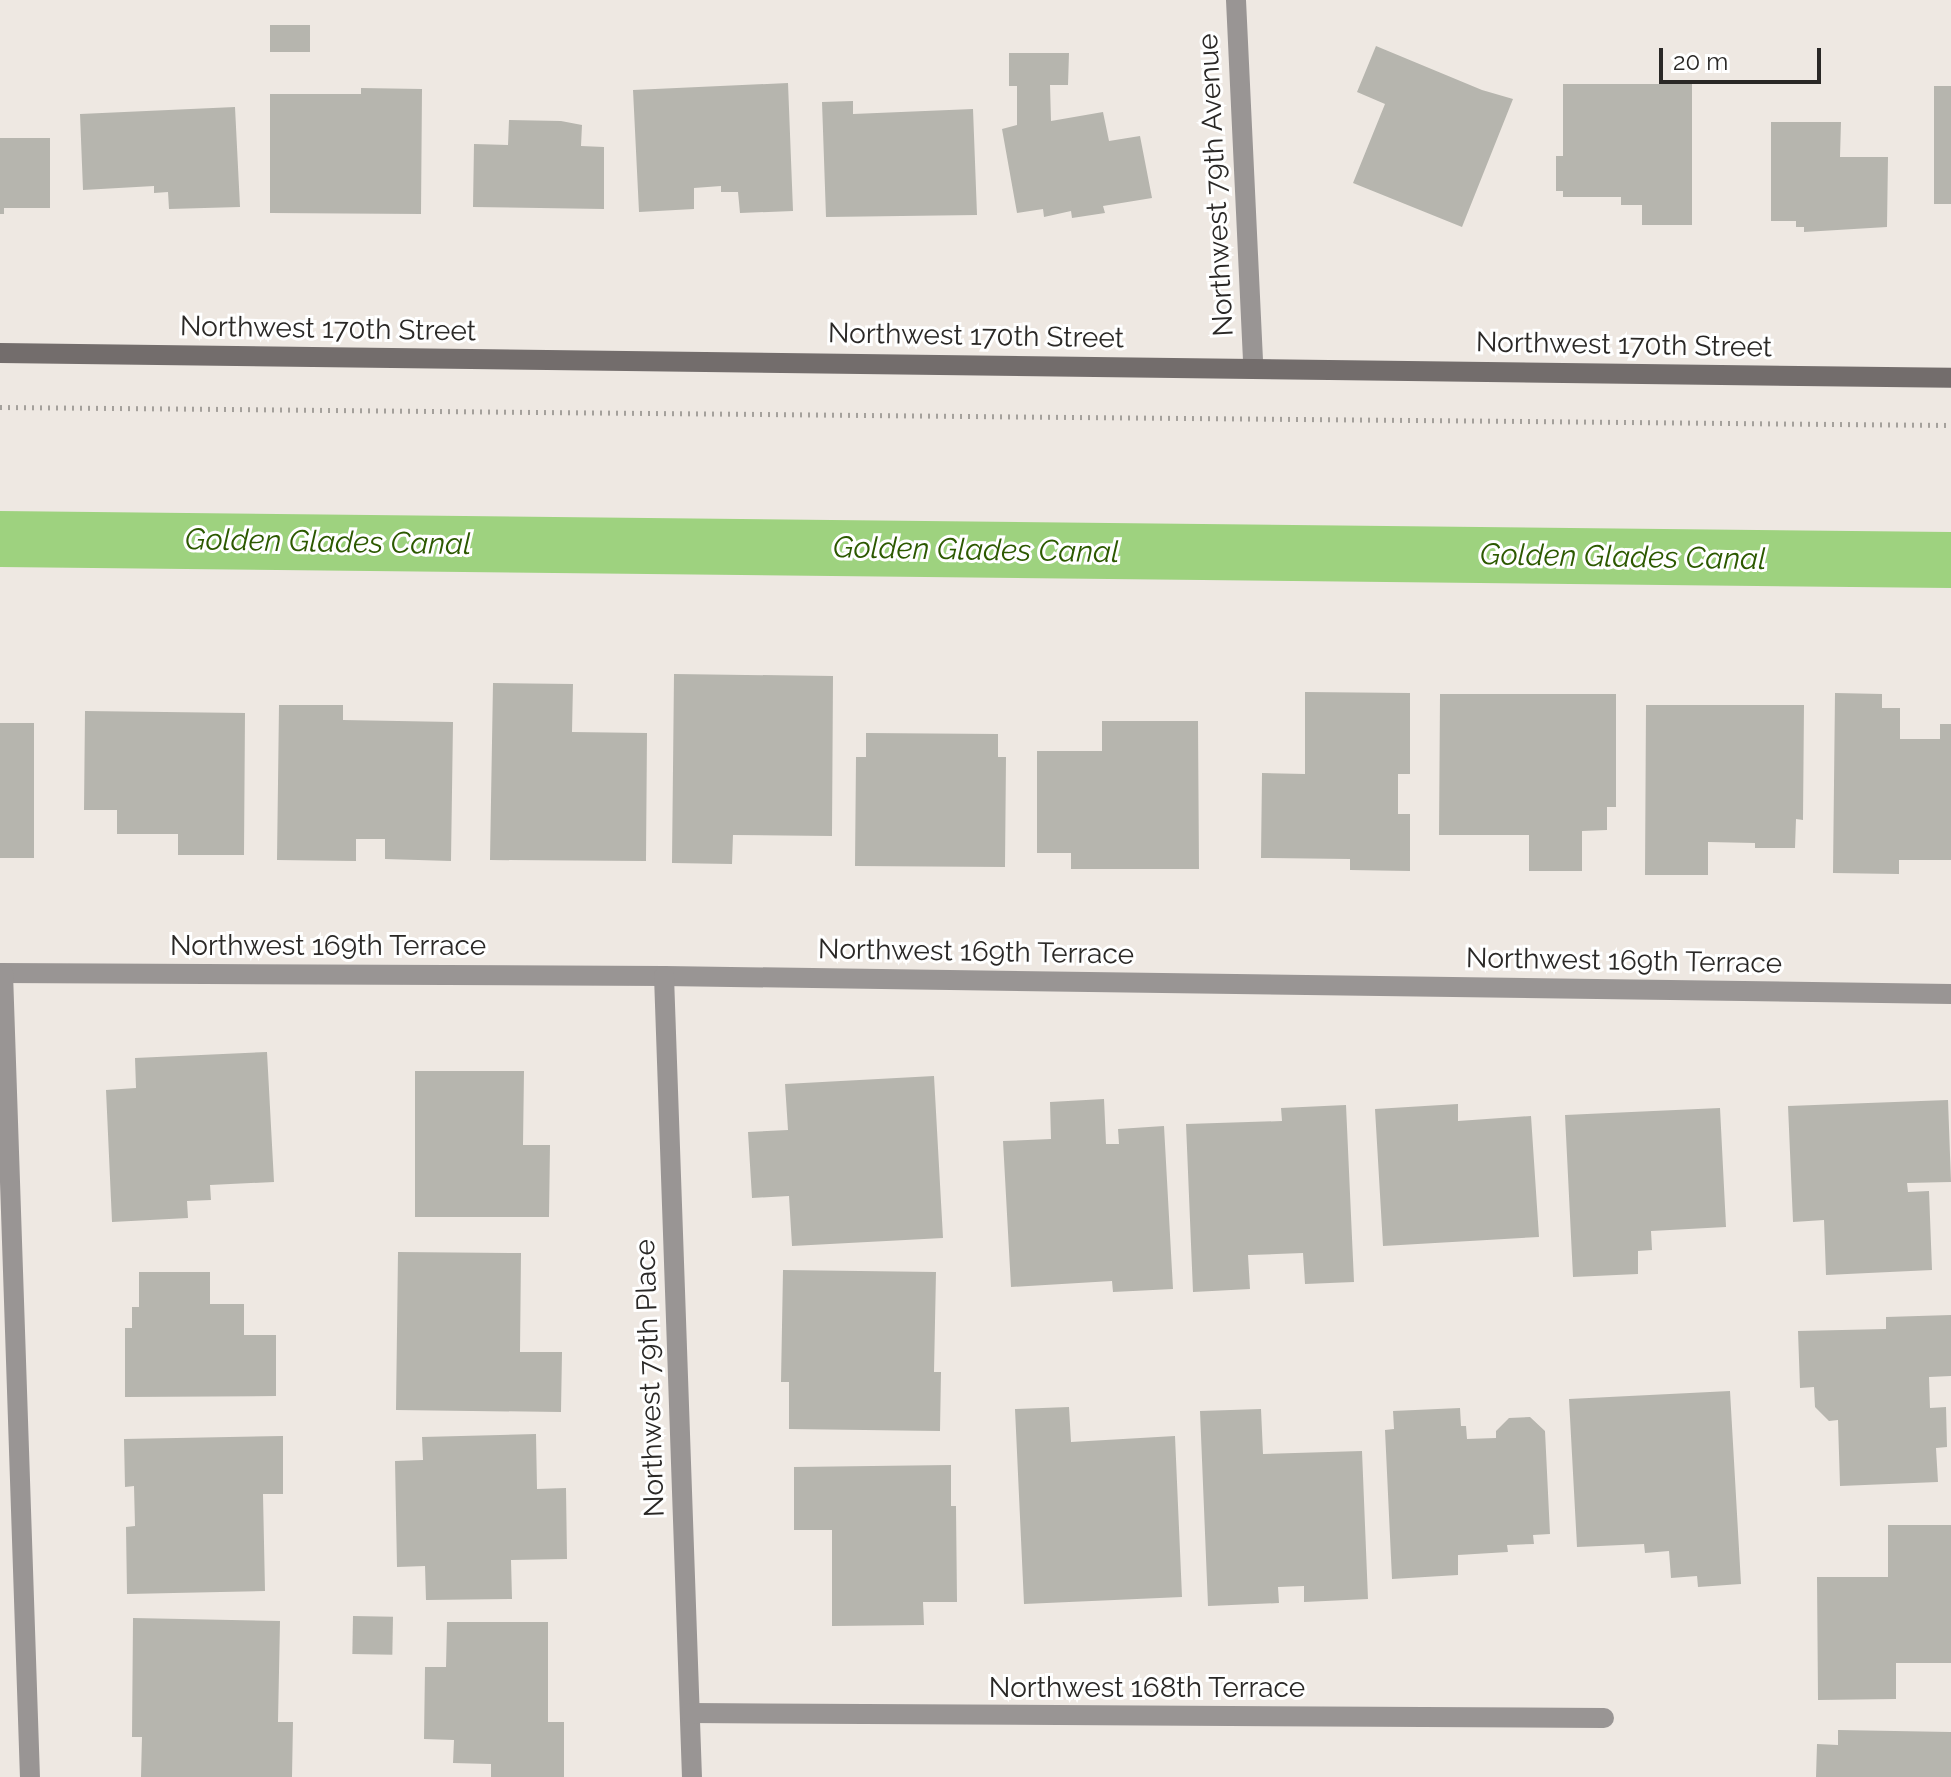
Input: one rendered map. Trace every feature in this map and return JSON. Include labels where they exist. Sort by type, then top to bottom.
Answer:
[{"type":"street","name":"Northwest 79th Avenue","points":[[1236,0],[1253,367]]},
{"type":"street","name":"Northwest 170th Street","points":[[0,353],[1951,378]]},
{"type":"street","name":"Northwest 169th Terrace","points":[[1,973],[664,976],[1951,994]]},
{"type":"street","points":[[1,973],[30,1777]]},
{"type":"street","name":"Northwest 79th Place","points":[[664,976],[692,1777]]},
{"type":"street","name":"Northwest 168th Terrace","points":[[690,1713],[1604,1718]]},
{"type":"path","points":[[0,407],[1951,425]]},
{"type":"building","points":[[270,25],[310,25],[310,52],[270,52]]},
{"type":"building","points":[[1376,46],[1482,90],[1513,99],[1462,227],[1353,183],[1385,104],[1357,92]]},
{"type":"building","points":[[1009,53],[1069,53],[1068,85],[1050,85],[1051,121],[1103,112],[1109,141],[1140,136],[1152,198],[1103,206],[1105,213],[1072,218],[1071,211],[1044,217],[1043,209],[1017,213],[1002,129],[1017,125],[1017,86],[1009,86]]},
{"type":"building","points":[[788,83],[793,211],[740,213],[738,192],[721,192],[721,186],[694,188],[694,209],[639,212],[633,90]]},
{"type":"building","points":[[1563,84],[1692,84],[1692,225],[1642,225],[1642,205],[1621,205],[1621,197],[1563,197],[1563,191],[1556,191],[1556,156],[1563,156]]},
{"type":"building","points":[[1934,86],[1951,86],[1951,204],[1934,204]]},
{"type":"building","points":[[361,88],[422,89],[421,214],[270,213],[270,94],[361,94]]},
{"type":"building","points":[[853,101],[853,114],[973,109],[977,215],[826,217],[822,102]]},
{"type":"building","points":[[235,107],[240,207],[169,209],[168,192],[154,193],[154,186],[83,190],[80,114]]},
{"type":"building","points":[[509,120],[561,121],[582,125],[581,146],[604,147],[604,209],[473,207],[474,144],[508,145]]},
{"type":"building","points":[[1771,122],[1841,122],[1840,157],[1888,157],[1887,227],[1804,232],[1804,227],[1796,227],[1796,221],[1771,221]]},
{"type":"building","points":[[0,138],[50,138],[50,208],[4,208],[4,214],[0,214]]},
{"type":"building","points":[[674,674],[833,676],[832,836],[733,835],[732,864],[672,863]]},
{"type":"building","points":[[493,683],[573,684],[572,732],[647,733],[646,861],[490,860]]},
{"type":"building","points":[[1305,692],[1410,693],[1410,774],[1398,774],[1398,814],[1410,814],[1410,871],[1350,870],[1350,859],[1261,858],[1262,773],[1305,774]]},
{"type":"building","points":[[1835,693],[1882,694],[1882,708],[1900,708],[1900,739],[1940,739],[1940,724],[1951,724],[1951,860],[1899,860],[1899,874],[1833,873]]},
{"type":"building","points":[[1440,694],[1616,694],[1616,807],[1607,807],[1607,830],[1582,831],[1582,871],[1529,871],[1529,835],[1439,835]]},
{"type":"building","points":[[279,705],[343,705],[343,720],[453,722],[451,861],[385,859],[385,839],[356,839],[356,861],[277,860]]},
{"type":"building","points":[[1646,705],[1804,705],[1803,820],[1796,819],[1795,848],[1755,848],[1755,843],[1708,842],[1708,875],[1645,875]]},
{"type":"building","points":[[85,711],[245,713],[244,855],[178,855],[178,834],[117,834],[117,810],[84,810]]},
{"type":"building","points":[[1102,721],[1198,721],[1199,869],[1071,869],[1071,853],[1037,853],[1037,751],[1102,751]]},
{"type":"building","points":[[0,723],[34,723],[34,858],[0,858]]},
{"type":"building","points":[[866,733],[998,734],[998,757],[1006,757],[1005,867],[855,866],[856,757],[866,757]]},
{"type":"building","points":[[267,1052],[274,1182],[210,1185],[211,1200],[187,1201],[188,1218],[112,1222],[106,1090],[136,1088],[135,1058]]},
{"type":"building","points":[[415,1071],[524,1071],[523,1145],[550,1145],[549,1217],[415,1217]]},
{"type":"building","points":[[934,1076],[943,1238],[792,1246],[789,1196],[752,1198],[748,1132],[788,1130],[785,1084]]},
{"type":"building","points":[[1104,1099],[1106,1144],[1119,1144],[1118,1129],[1164,1126],[1173,1289],[1113,1292],[1112,1281],[1011,1287],[1003,1141],[1051,1139],[1050,1102]]},
{"type":"building","points":[[1948,1100],[1951,1182],[1907,1183],[1908,1192],[1929,1191],[1932,1270],[1826,1275],[1824,1220],[1793,1222],[1788,1106]]},
{"type":"building","points":[[1458,1104],[1458,1121],[1531,1116],[1539,1237],[1383,1246],[1375,1109]]},
{"type":"building","points":[[1346,1105],[1354,1282],[1305,1284],[1303,1253],[1248,1255],[1250,1289],[1193,1292],[1186,1124],[1282,1121],[1281,1108]]},
{"type":"building","points":[[1720,1108],[1726,1227],[1651,1231],[1652,1250],[1638,1251],[1638,1274],[1573,1277],[1565,1115]]},
{"type":"building","points":[[398,1252],[521,1253],[520,1352],[562,1352],[561,1412],[396,1410]]},
{"type":"building","points":[[783,1270],[936,1272],[934,1372],[941,1372],[940,1431],[789,1429],[789,1382],[781,1382]]},
{"type":"building","points":[[139,1272],[210,1272],[210,1304],[244,1304],[244,1335],[276,1335],[276,1396],[125,1397],[125,1328],[132,1328],[132,1307],[139,1307]]},
{"type":"building","points":[[1951,1315],[1951,1376],[1929,1377],[1930,1408],[1946,1407],[1947,1447],[1936,1448],[1938,1482],[1840,1486],[1838,1420],[1829,1421],[1815,1407],[1814,1387],[1800,1388],[1798,1331],[1886,1329],[1886,1317]]},
{"type":"building","points":[[1730,1391],[1741,1584],[1698,1587],[1697,1576],[1671,1578],[1669,1551],[1645,1553],[1644,1544],[1577,1547],[1569,1399]]},
{"type":"building","points":[[1069,1407],[1071,1442],[1175,1436],[1182,1597],[1024,1604],[1015,1409]]},
{"type":"building","points":[[1460,1408],[1461,1426],[1466,1426],[1467,1439],[1496,1438],[1496,1431],[1509,1418],[1530,1417],[1545,1431],[1550,1534],[1533,1535],[1534,1544],[1507,1545],[1508,1552],[1458,1555],[1458,1575],[1392,1579],[1385,1430],[1394,1429],[1393,1411]]},
{"type":"building","points":[[1261,1409],[1263,1454],[1362,1451],[1368,1599],[1304,1602],[1304,1586],[1278,1587],[1279,1603],[1208,1606],[1200,1411]]},
{"type":"building","points":[[536,1434],[537,1489],[566,1488],[567,1559],[511,1560],[512,1599],[426,1600],[425,1566],[397,1567],[395,1461],[423,1460],[422,1437]]},
{"type":"building","points":[[283,1436],[283,1494],[263,1494],[265,1591],[127,1594],[126,1527],[135,1526],[134,1486],[125,1487],[124,1439]]},
{"type":"building","points":[[951,1465],[951,1506],[956,1506],[957,1602],[923,1602],[924,1625],[832,1626],[832,1530],[794,1530],[794,1467]]},
{"type":"building","points":[[1888,1525],[1951,1525],[1951,1663],[1896,1663],[1896,1699],[1818,1700],[1817,1577],[1888,1577]]},
{"type":"building","points":[[353,1616],[393,1617],[392,1655],[352,1654]]},
{"type":"building","points":[[133,1618],[280,1621],[278,1722],[293,1722],[292,1777],[141,1777],[142,1737],[132,1737]]},
{"type":"building","points":[[447,1622],[548,1622],[548,1722],[564,1722],[564,1777],[491,1777],[491,1764],[453,1763],[454,1740],[424,1739],[425,1667],[446,1667]]},
{"type":"building","points":[[1838,1730],[1951,1732],[1951,1777],[1816,1777],[1817,1744],[1838,1745]]},
{"type":"waterway","name":"Golden Glades Canal","points":[[0,539],[1951,560]]}]
